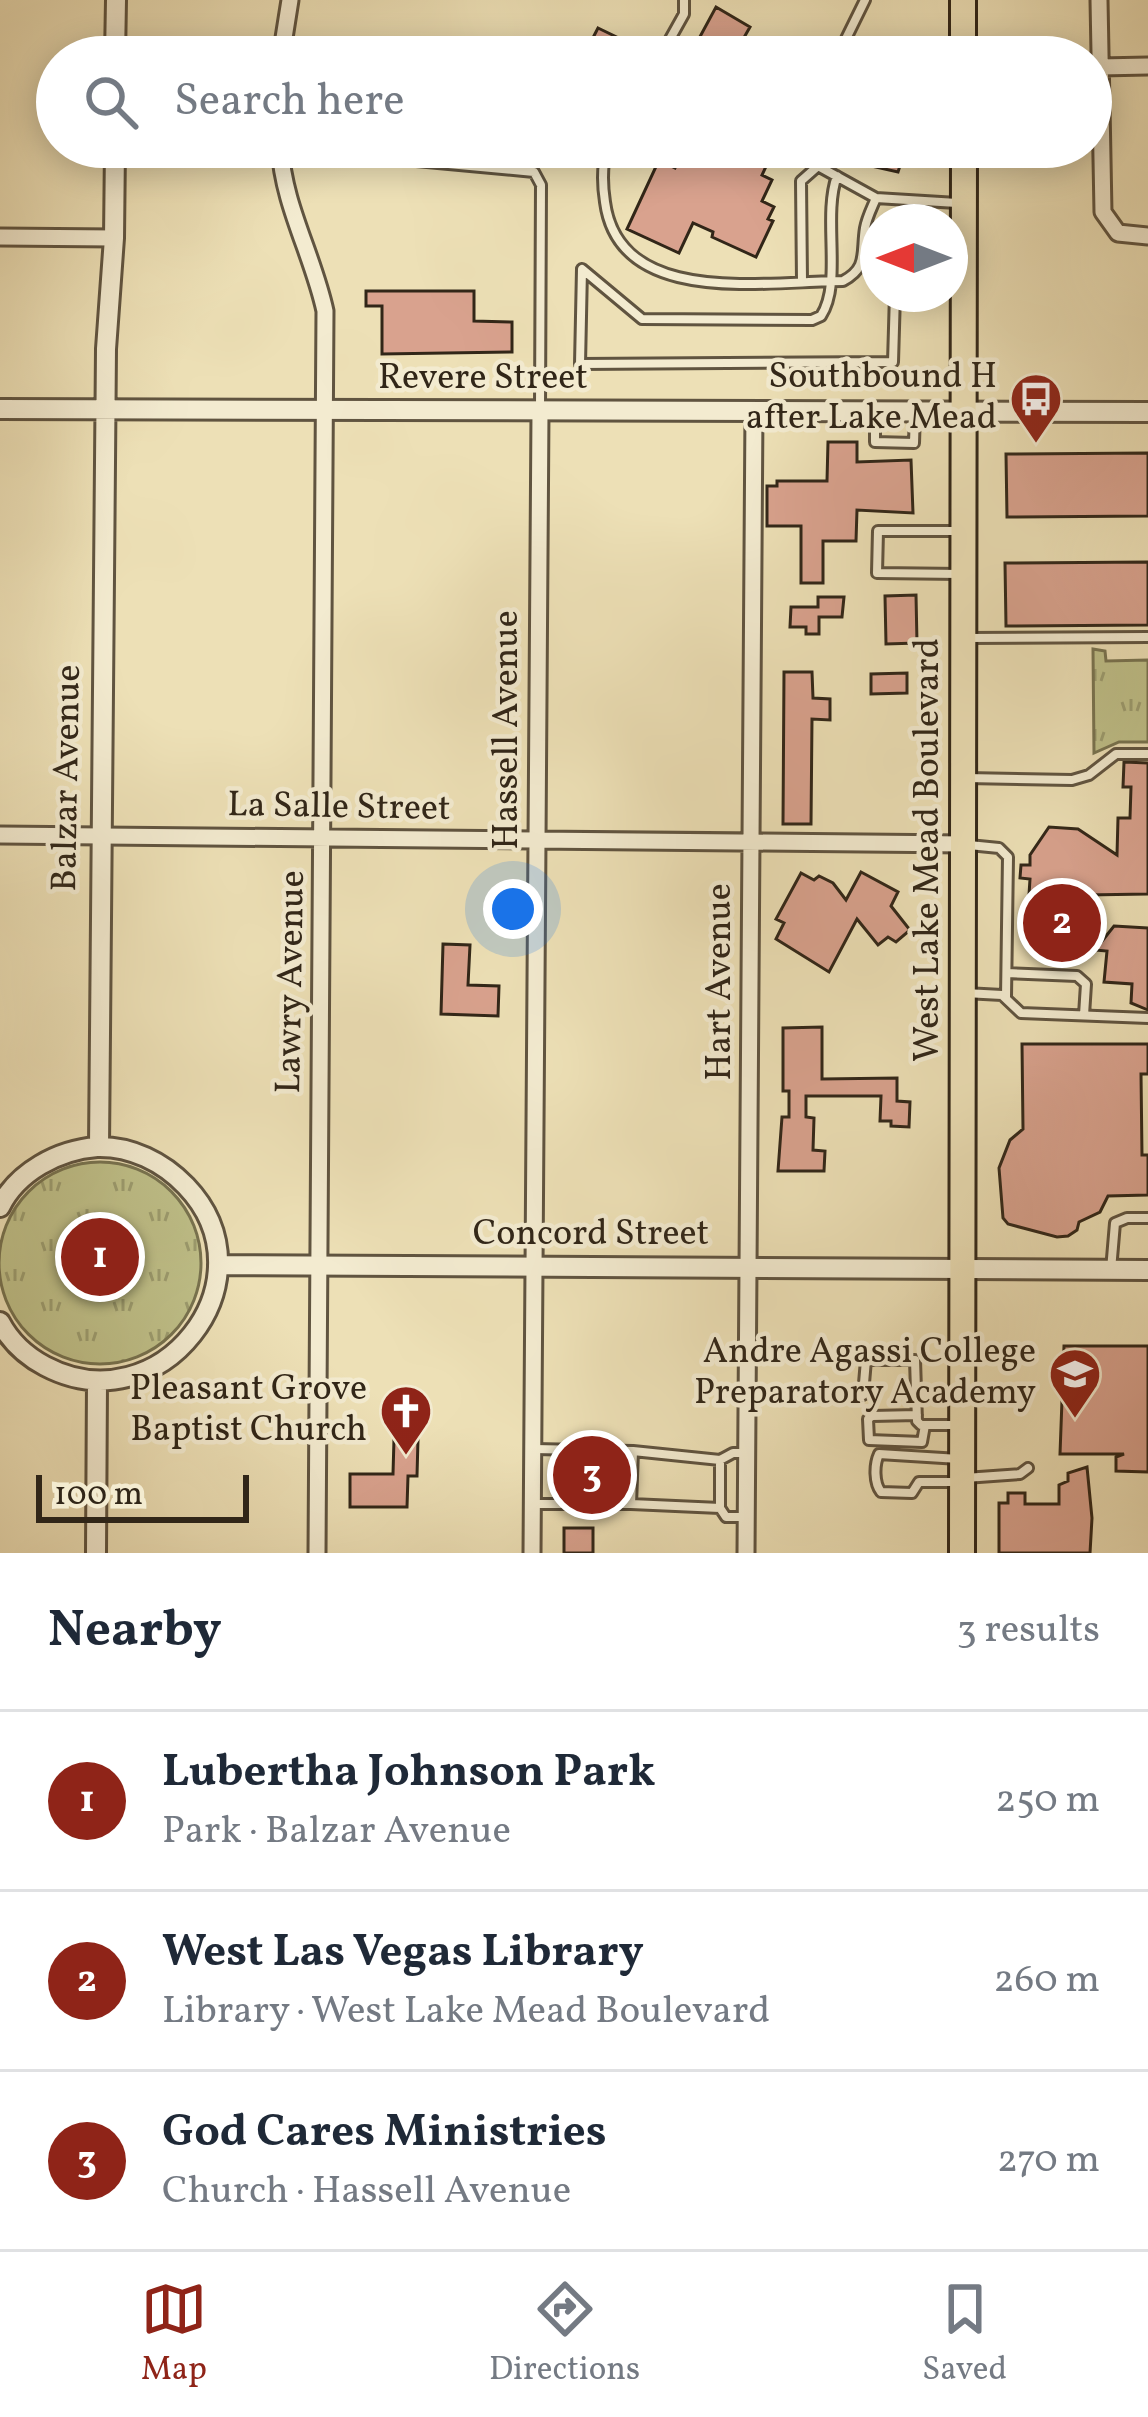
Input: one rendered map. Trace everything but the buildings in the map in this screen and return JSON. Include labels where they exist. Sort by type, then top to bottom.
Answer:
[{"type":"main road","points":[[963,0],[964,36]]},
{"type":"main road","name":"West Lake Mead Boulevard","points":[[962,1553],[964,168]]},
{"type":"street","points":[[116,0],[116,36]]},
{"type":"street","points":[[284,36],[290,0]]},
{"type":"street","points":[[1100,0],[1100,36]]},
{"type":"street","points":[[1112,67],[1148,66]]},
{"type":"street","name":"Balzar Avenue","points":[[99,1147],[106,410],[115,168]]},
{"type":"street","name":"Lawry Avenue","points":[[283,168],[287,199],[316,271],[325,311],[317,1553]]},
{"type":"street","points":[[1102,168],[1103,212],[1108,224],[1118,233],[1148,236]]},
{"type":"street","points":[[0,237],[115,238]]},
{"type":"street","name":"Revere Street","points":[[0,409],[1148,412]]},
{"type":"street","name":"Hart Avenue","points":[[746,1553],[754,411]]},
{"type":"street","name":"Hassell Avenue","points":[[532,1553],[540,412]]},
{"type":"street","name":"La Salle Street","points":[[0,835],[964,844]]},
{"type":"street","points":[[0,1207],[30,1171],[62,1154],[99,1147],[136,1153],[170,1170],[196,1197],[213,1232],[218,1265],[212,1300],[200,1327],[180,1350],[142,1373],[98,1382],[62,1376],[31,1359],[0,1322]]},
{"type":"street","name":"Concord Street","points":[[218,1265],[1148,1270]]},
{"type":"street","points":[[96,1553],[98,1382]]},
{"type":"lane","points":[[672,36],[684,14],[684,0]]},
{"type":"lane","points":[[848,36],[865,0]]},
{"type":"lane","points":[[492,168],[535,172],[541,184],[540,412]]},
{"type":"lane","points":[[604,168],[607,219],[635,260],[658,273],[687,281],[843,281],[860,270]]},
{"type":"lane","points":[[802,281],[801,181],[816,168]]},
{"type":"lane","points":[[822,168],[876,198],[964,203]]},
{"type":"lane","points":[[837,176],[830,202],[826,308],[812,320],[642,319],[582,269],[580,364],[893,362],[894,312]]},
{"type":"lane","points":[[874,204],[876,198]]},
{"type":"lane","points":[[875,412],[875,442],[914,442],[915,412]]},
{"type":"lane","points":[[966,531],[878,530],[877,573],[966,574]]},
{"type":"lane","points":[[966,638],[1148,637]]},
{"type":"lane","points":[[965,778],[1072,780],[1089,776],[1116,754],[1148,754]]},
{"type":"lane","points":[[964,844],[999,848],[1008,856],[1006,998]]},
{"type":"lane","points":[[1007,973],[1078,976],[1086,984],[1084,1016]]},
{"type":"lane","points":[[964,992],[1002,994],[1021,1013],[1148,1018]]},
{"type":"lane","points":[[1111,1270],[1115,1223],[1148,1218]]},
{"type":"lane","points":[[863,1394],[866,1360],[915,1360],[917,1420],[925,1425],[962,1424]]},
{"type":"lane","points":[[917,1415],[872,1416],[869,1440],[922,1442],[925,1425]]},
{"type":"lane","points":[[533,1449],[633,1451],[720,1460],[733,1453],[747,1454]]},
{"type":"lane","points":[[631,1504],[633,1451]]},
{"type":"lane","points":[[962,1473],[919,1482],[912,1493],[881,1492],[876,1486],[876,1460],[879,1454],[962,1473],[1020,1474],[1028,1468]]},
{"type":"lane","points":[[720,1460],[720,1508],[726,1516],[747,1517]]},
{"type":"lane","points":[[532,1504],[720,1508]]},
{"type":"green space","points":[[1093,649],[1105,651],[1106,661],[1148,660],[1148,742],[1119,742],[1094,753]]},
{"type":"green space","points":[[100,1162],[139,1170],[171,1192],[193,1224],[201,1263],[193,1302],[171,1334],[139,1356],[100,1364],[61,1356],[29,1334],[7,1302],[-1,1263],[7,1224],[29,1192],[61,1170]]},
{"type":"place","name":"Southbound H after Lake Mead","points":[[1036,445]]},
{"type":"place","name":"West Las Vegas Library","points":[[1062,923]]},
{"type":"place","name":"Lubertha Johnson Park","points":[[100,1257]]},
{"type":"place","name":"Andre Agassi College Preparatory Academy","points":[[1075,1420]]},
{"type":"place","name":"Pleasant Grove Baptist Church","points":[[406,1457]]},
{"type":"place","name":"God Cares Ministries","points":[[592,1475]]}]
